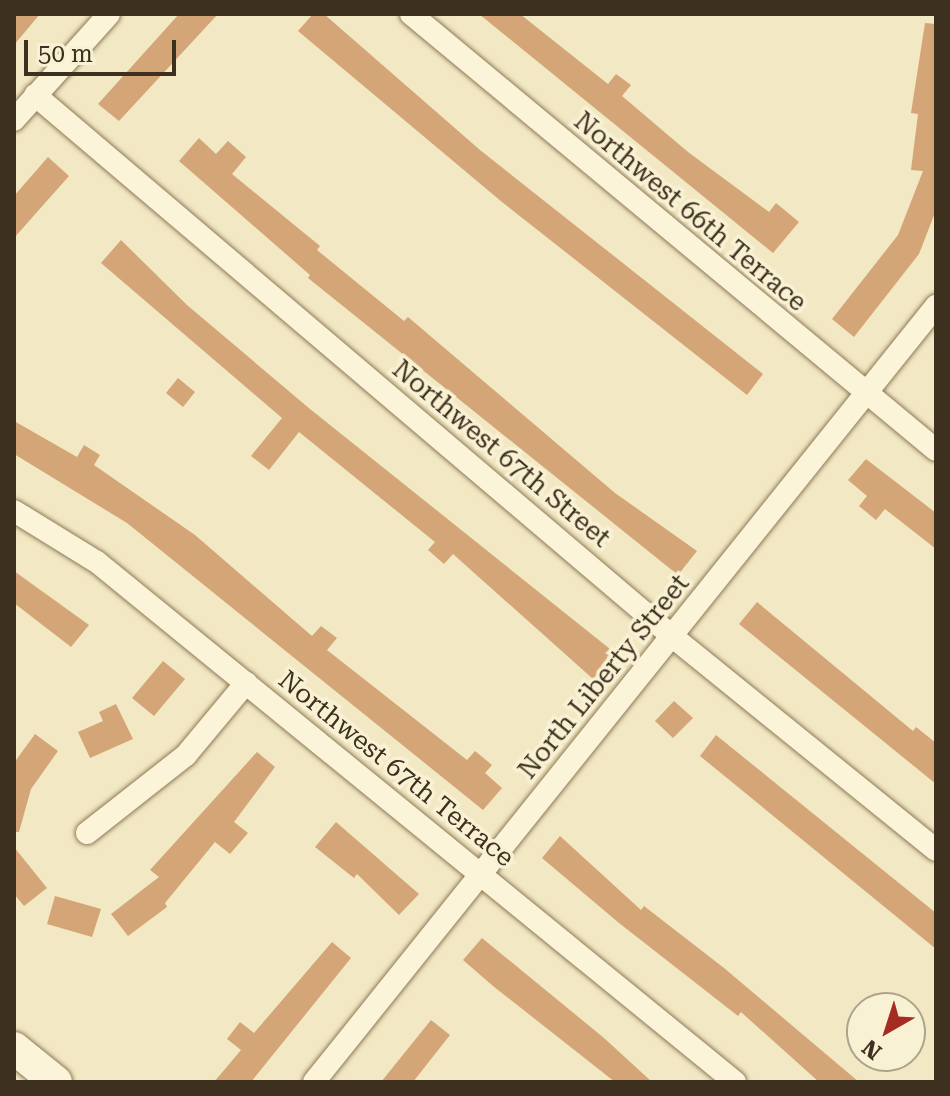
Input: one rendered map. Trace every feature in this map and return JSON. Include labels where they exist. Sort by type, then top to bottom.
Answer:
[{"type":"main road","points":[[14,1048],[56,1082]]},
{"type":"street","points":[[14,120],[109,14]]},
{"type":"street","name":"Northwest 66th Terrace","points":[[411,14],[867,396],[936,450]]},
{"type":"street","name":"Northwest 67th Street","points":[[35,95],[673,637],[936,850]]},
{"type":"street","name":"North Liberty Street","points":[[314,1082],[867,396],[936,306]]},
{"type":"street","name":"Northwest 67th Terrace","points":[[14,511],[97,562],[735,1082]]},
{"type":"street","points":[[87,833],[186,755],[246,683]]},
{"type":"building","points":[[14,14],[40,14],[14,45]]},
{"type":"building","points":[[179,14],[218,14],[119,121],[98,104]]},
{"type":"building","points":[[313,14],[324,14],[480,150],[763,374],[747,395],[502,202],[298,31]]},
{"type":"building","points":[[479,14],[520,14],[608,84],[616,74],[631,85],[622,96],[688,152],[769,212],[776,203],[799,222],[773,253]]},
{"type":"building","points":[[925,23],[936,24],[936,210],[919,254],[854,337],[832,319],[898,235],[923,171],[911,170],[918,114],[911,113]]},
{"type":"building","points":[[199,138],[216,154],[228,141],[246,157],[232,174],[320,246],[317,250],[404,321],[408,317],[615,493],[697,551],[678,575],[308,278],[310,275],[179,161]]},
{"type":"building","points":[[48,157],[69,176],[14,238],[14,196]]},
{"type":"building","points":[[121,240],[187,305],[310,409],[615,653],[593,679],[453,554],[444,564],[428,550],[435,542],[299,432],[269,470],[251,456],[282,418],[101,263]]},
{"type":"building","points":[[178,378],[195,392],[183,407],[166,393]]},
{"type":"building","points":[[14,421],[77,457],[84,445],[100,455],[94,465],[195,535],[312,636],[321,626],[337,638],[327,650],[467,760],[475,751],[492,765],[485,773],[502,788],[483,810],[127,523],[14,454]]},
{"type":"building","points":[[866,459],[936,513],[936,549],[885,509],[876,520],[859,506],[867,496],[848,480]]},
{"type":"building","points":[[14,571],[89,625],[71,647],[14,603]]},
{"type":"building","points":[[757,602],[913,731],[916,727],[936,743],[936,784],[739,624]]},
{"type":"building","points":[[163,661],[185,679],[154,716],[132,698]]},
{"type":"building","points":[[674,701],[693,718],[673,738],[655,721]]},
{"type":"building","points":[[116,704],[133,739],[90,758],[78,732],[103,721],[99,712]]},
{"type":"building","points":[[35,734],[58,751],[31,789],[19,832],[14,832],[14,763]]},
{"type":"building","points":[[716,735],[936,913],[936,949],[700,756]]},
{"type":"building","points":[[257,752],[275,767],[234,822],[248,833],[230,854],[215,842],[165,903],[167,907],[128,936],[111,914],[159,877],[150,870]]},
{"type":"building","points":[[336,822],[419,894],[399,915],[357,874],[354,878],[315,847]]},
{"type":"building","points":[[560,836],[641,910],[644,906],[724,968],[859,1082],[819,1082],[741,1012],[738,1016],[542,858]]},
{"type":"building","points":[[14,847],[47,888],[24,906],[14,894]]},
{"type":"building","points":[[55,896],[101,909],[92,937],[47,924]]},
{"type":"building","points":[[482,938],[604,1038],[652,1082],[615,1082],[493,986],[463,960]]},
{"type":"building","points":[[332,942],[351,958],[251,1082],[214,1082],[241,1050],[227,1039],[240,1022],[254,1033]]},
{"type":"building","points":[[431,1020],[450,1035],[413,1082],[381,1082]]}]
